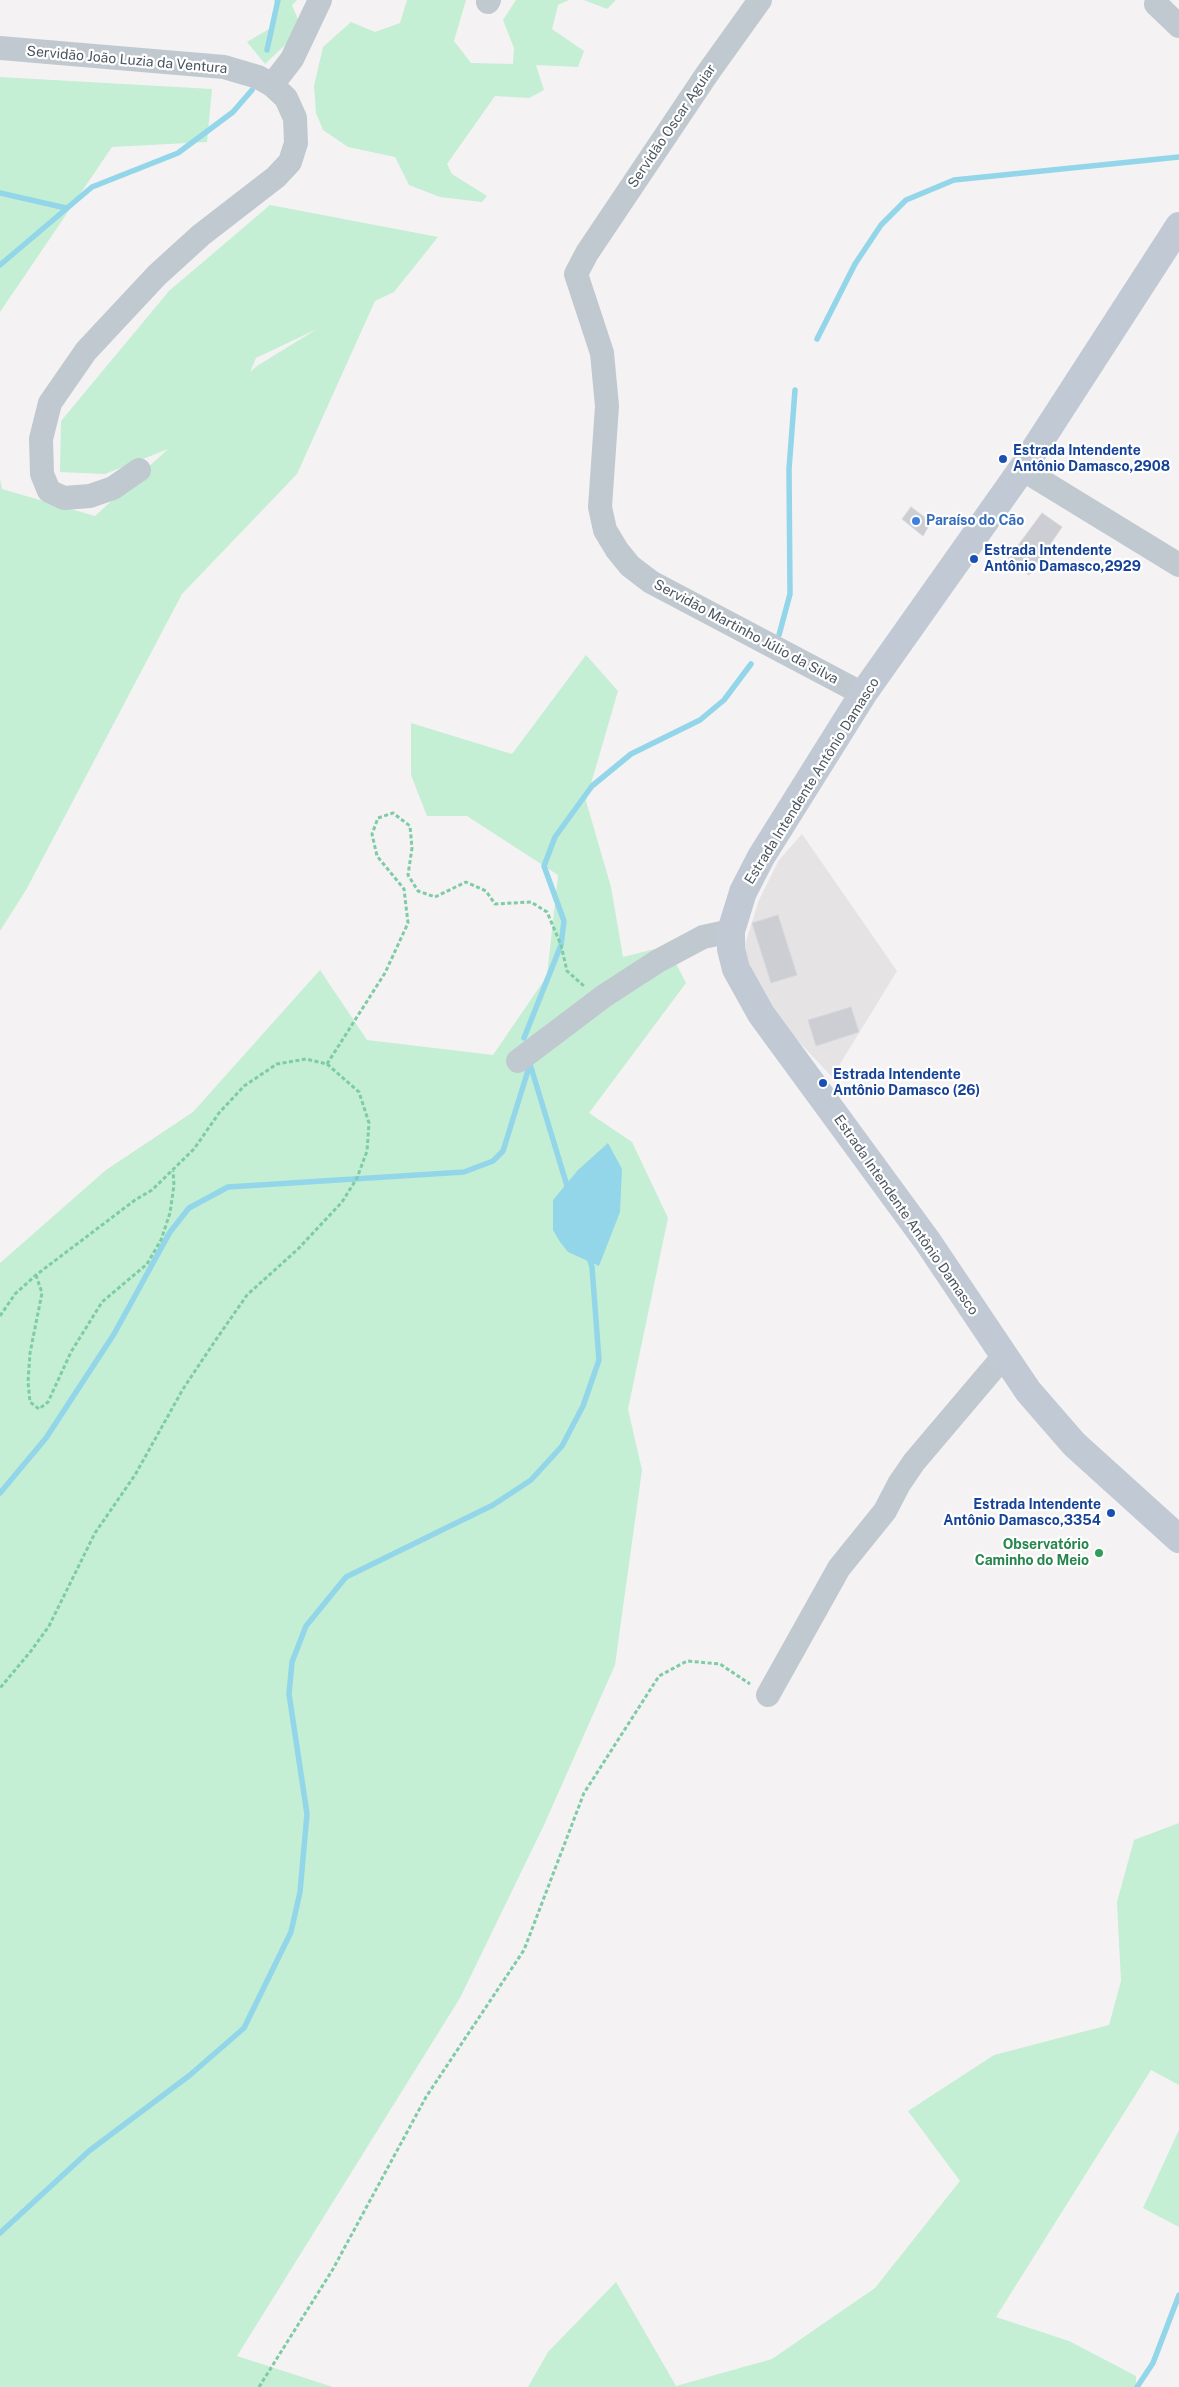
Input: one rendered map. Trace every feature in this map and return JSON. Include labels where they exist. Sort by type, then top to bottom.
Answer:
[{"type":"main road","name":"Estrada Intendente Antônio Damasco","points":[[1179,226],[1022,469],[863,694],[761,857],[743,892],[731,931],[731,949],[736,969],[752,999],[928,1242],[1003,1357],[1046,1415],[1074,1444],[1179,1539]]},
{"type":"street","points":[[139,470],[113,488],[90,496],[64,498],[50,491],[42,474],[41,439],[50,403],[86,351],[157,275],[195,240],[276,177],[290,162],[296,143],[295,118],[286,98],[272,85],[292,59],[320,0]]},
{"type":"street","name":"Servidão Oscar Aguiar","points":[[587,253],[706,74],[760,0]]},
{"type":"street","points":[[1156,4],[1179,26]]},
{"type":"street","name":"Servidão João Luzia da Ventura","points":[[0,48],[224,67],[258,77],[272,85]]},
{"type":"street","name":"Servidão Martinho Júlio da Silva","points":[[587,253],[576,274],[602,353],[607,406],[600,507],[605,530],[617,550],[630,566],[651,582],[863,694]]},
{"type":"street","points":[[1022,469],[1179,565]]},
{"type":"street","points":[[518,1061],[604,996],[685,946],[703,937],[731,931]]},
{"type":"street","points":[[768,1695],[839,1568],[885,1511],[899,1484],[914,1462],[1003,1357]]},
{"type":"path","points":[[327,1064],[385,973],[408,923],[404,890],[377,856],[372,834],[378,818],[393,813],[410,826],[412,848],[408,875],[418,891],[435,897],[466,882],[486,891],[495,904],[531,902],[547,912],[561,945],[567,970],[582,984],[604,996]]},
{"type":"path","points":[[0,1316],[15,1294],[36,1275],[135,1200],[152,1190],[173,1171],[194,1149],[218,1113],[244,1086],[277,1064],[306,1059],[327,1064],[359,1092],[369,1123],[367,1151],[357,1178],[342,1202],[298,1249],[247,1295],[178,1397],[135,1475],[95,1533],[49,1626],[0,1688]]},
{"type":"path","points":[[36,1275],[42,1293],[30,1353],[28,1382],[30,1402],[40,1409],[48,1402],[71,1352],[102,1302],[146,1264],[161,1240],[170,1213],[174,1185],[173,1171]]},
{"type":"path","points":[[259,2387],[333,2269],[426,2097],[524,1950],[584,1793],[659,1676],[687,1661],[720,1664],[768,1695]]},
{"type":"shaded area","points":[[802,834],[897,971],[832,1077],[761,1001],[749,978],[745,944],[759,900],[779,860]]},
{"type":"green space","points":[[274,0],[297,0],[292,5],[302,29],[265,64],[247,42],[269,29],[277,12]]},
{"type":"green space","points":[[407,0],[466,0],[454,41],[471,63],[513,64],[514,48],[503,20],[516,0],[569,0],[558,5],[552,29],[584,51],[578,67],[536,65],[544,90],[529,98],[495,96],[447,164],[452,174],[487,196],[482,202],[440,197],[409,185],[395,157],[348,147],[323,130],[316,113],[314,86],[323,47],[351,22],[375,32],[400,23]]},
{"type":"green space","points":[[584,0],[615,0],[615,1],[607,9]]},
{"type":"green space","points":[[0,77],[212,89],[207,142],[112,147],[0,312]]},
{"type":"green space","points":[[270,205],[438,237],[394,292],[375,301],[297,474],[182,594],[26,890],[0,931],[0,479],[2,489],[95,516],[168,449],[105,474],[60,472],[61,421],[169,291]],"holes":[[[317,329],[250,372],[256,358]]]},
{"type":"green space","points":[[586,655],[618,691],[586,801],[611,887],[623,957],[667,946],[686,983],[589,1113],[632,1142],[668,1218],[628,1409],[642,1470],[615,1665],[544,1825],[460,1998],[237,2356],[333,2387],[0,2387],[0,1263],[106,1170],[193,1112],[320,970],[367,1040],[493,1055],[547,976],[558,875],[467,816],[427,816],[411,775],[411,723],[512,754]]},
{"type":"green space","points":[[1179,1823],[1179,2085],[1151,2070],[996,2317],[1069,2341],[1136,2376],[1136,2387],[528,2387],[548,2352],[616,2282],[676,2386],[772,2359],[875,2288],[960,2181],[908,2111],[994,2055],[1109,2025],[1121,1981],[1117,1902],[1134,1840]]},
{"type":"green space","points":[[1179,2130],[1179,2227],[1143,2208]]},
{"type":"water","points":[[608,1143],[622,1169],[620,1212],[599,1266],[568,1252],[560,1242],[553,1230],[553,1200],[578,1170]]},
{"type":"building","name":"Paraíso do Cão","points":[[911,507],[931,522],[923,536],[902,519]]},
{"type":"building","points":[[1042,513],[1062,527],[1029,575],[1008,559]]},
{"type":"building","points":[[778,915],[797,975],[771,983],[752,923]]},
{"type":"building","points":[[851,1007],[859,1032],[816,1046],[808,1020]]},
{"type":"waterway","points":[[267,50],[278,0]]},
{"type":"waterway","points":[[0,265],[92,187],[178,153],[233,112],[252,90]]},
{"type":"waterway","points":[[817,339],[855,264],[881,225],[906,200],[954,180],[1179,157]]},
{"type":"waterway","points":[[0,193],[66,208]]},
{"type":"waterway","points":[[779,635],[790,594],[789,469],[795,390]]},
{"type":"waterway","points":[[524,1038],[561,945],[564,921],[544,866],[555,837],[592,786],[631,754],[700,720],[724,700],[751,664]]},
{"type":"waterway","points":[[530,1064],[568,1189]]},
{"type":"waterway","points":[[0,1493],[46,1438],[114,1334],[170,1232],[189,1208],[228,1187],[464,1172],[493,1161],[503,1151],[530,1064]]},
{"type":"waterway","points":[[0,2233],[89,2151],[190,2075],[244,2028],[291,1932],[300,1892],[307,1814],[289,1694],[292,1662],[306,1626],[346,1577],[493,1505],[531,1480],[562,1446],[583,1406],[599,1360],[592,1267],[589,1258]]},
{"type":"waterway","points":[[1137,2387],[1153,2363],[1179,2295]]},
{"type":"place","name":"Estrada Intendente Antônio Damasco,2908","points":[[1003,459]]},
{"type":"place","name":"Paraíso do Cão","points":[[916,521]]},
{"type":"place","name":"Estrada Intendente Antônio Damasco,2929","points":[[974,559]]},
{"type":"place","name":"Estrada Intendente Antônio Damasco (26)","points":[[823,1083]]},
{"type":"place","name":"Estrada Intendente Antônio Damasco,3354","points":[[1111,1513]]},
{"type":"place","name":"Observatório Caminho do Meio","points":[[1099,1553]]}]
